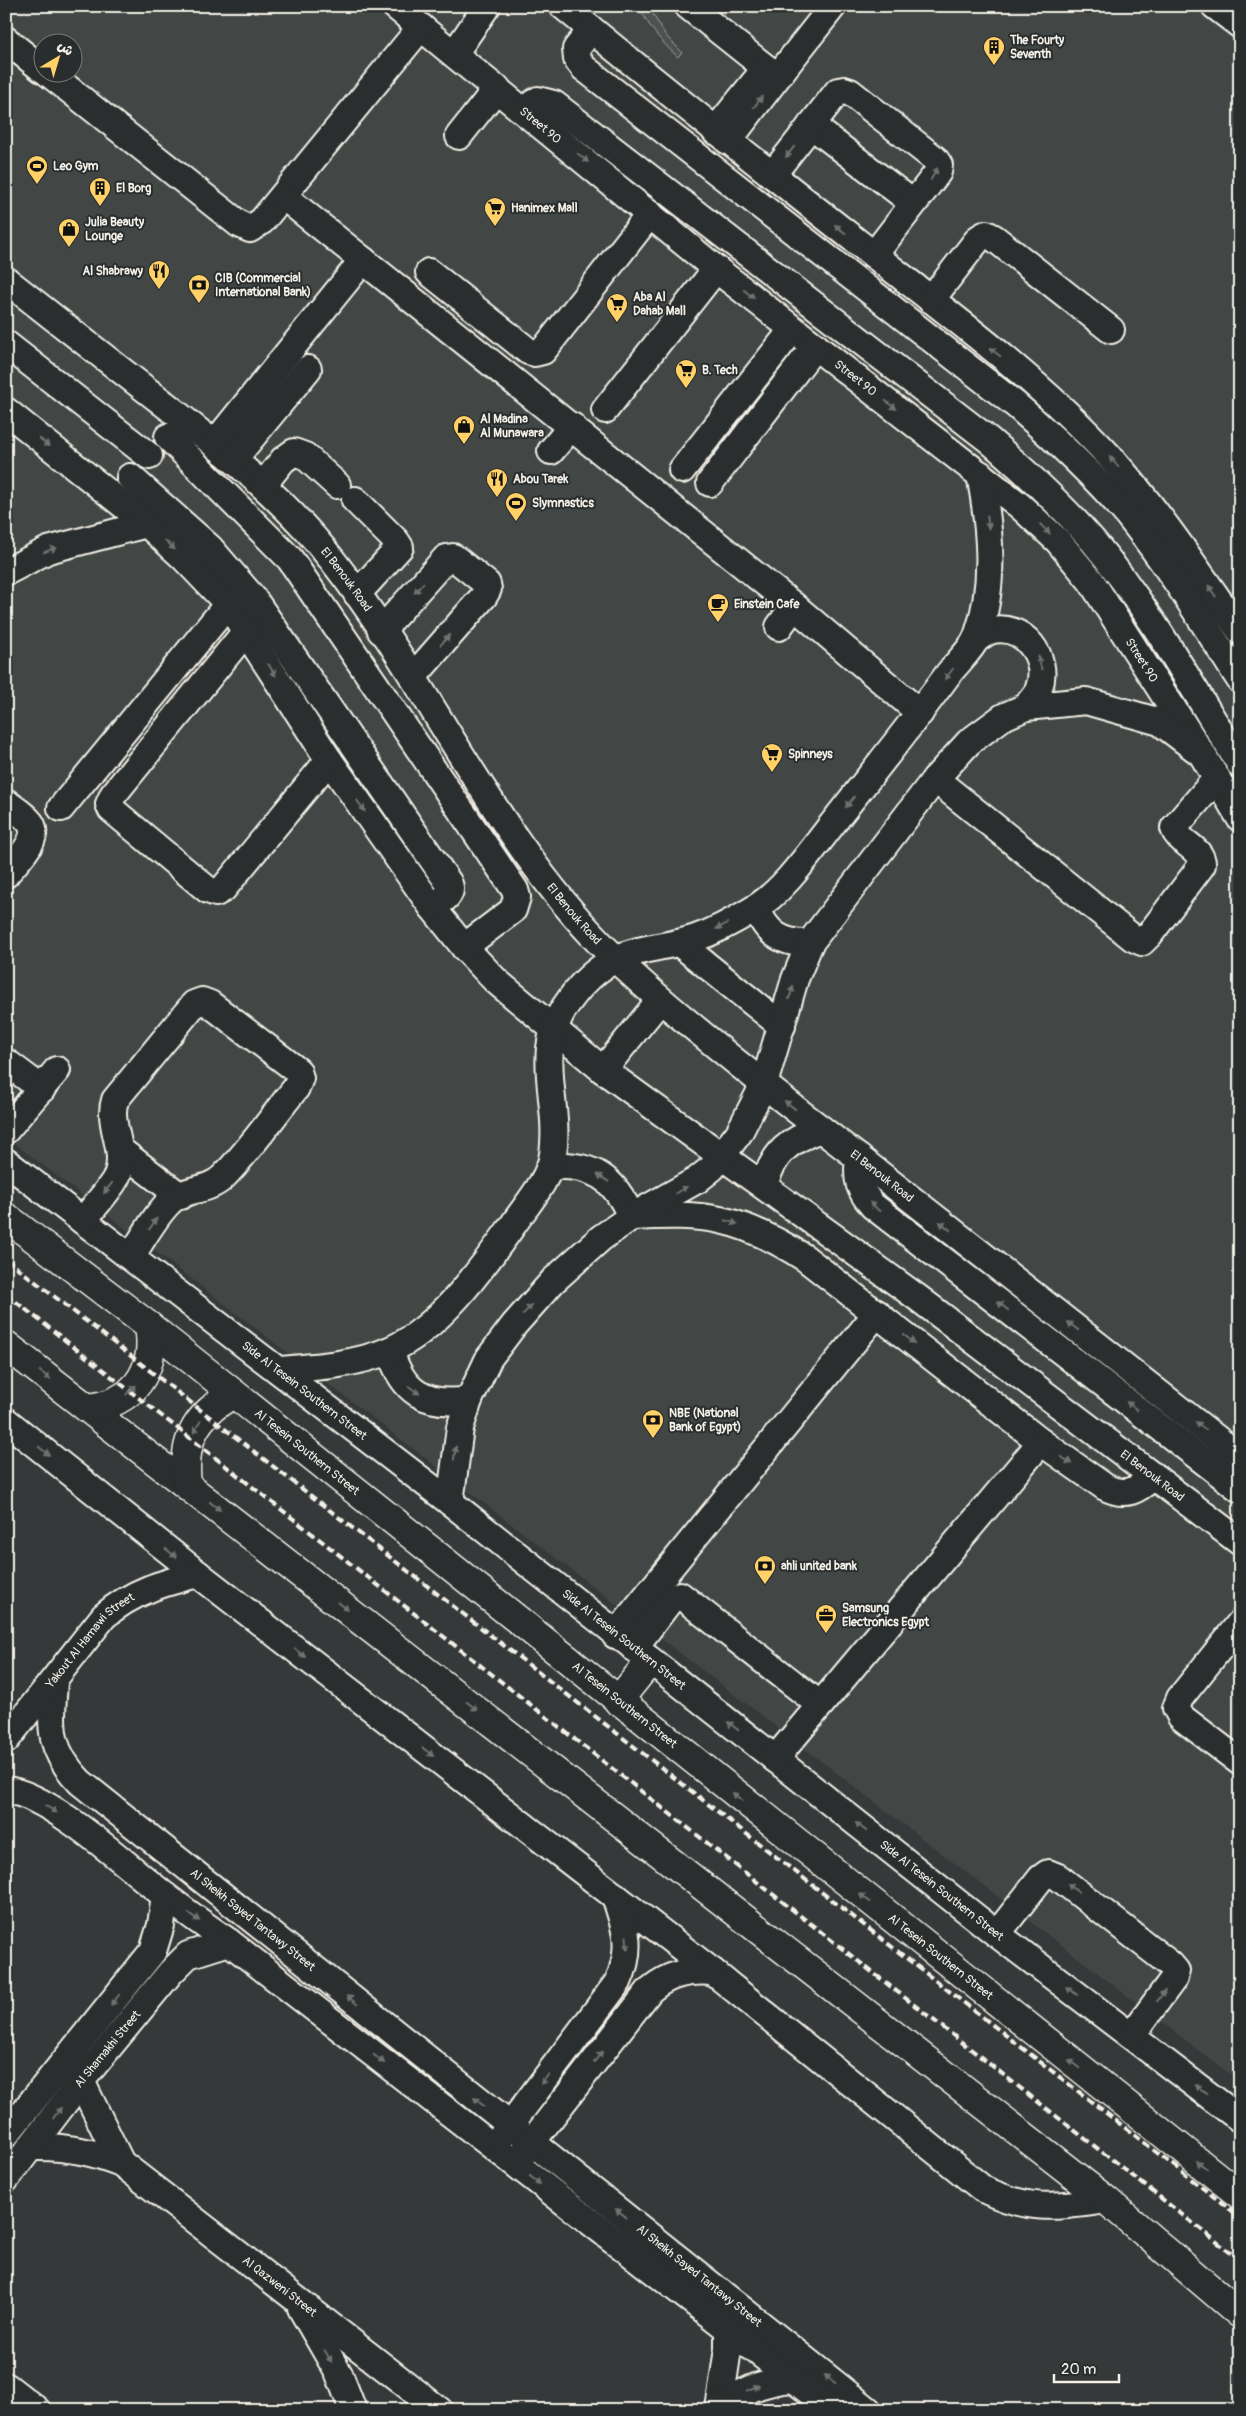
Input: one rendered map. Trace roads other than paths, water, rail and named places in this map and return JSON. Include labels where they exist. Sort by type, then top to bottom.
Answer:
[{"type":"highway","name":"Al Tesein Southern Street","points":[[6,1217],[148,1326],[232,1395],[1239,2193]]},
{"type":"highway","points":[[87,1408],[113,1403],[134,1388],[142,1377],[150,1359],[151,1339],[148,1326]]},
{"type":"highway","points":[[6,1345],[1106,2200],[1240,2314]]},
{"type":"highway","points":[[187,1484],[186,1453],[190,1438],[207,1412],[232,1395]]},
{"type":"highway","points":[[618,1701],[633,1648]]},
{"type":"street","points":[[454,54],[487,6]]},
{"type":"street","points":[[563,6],[722,136],[932,300],[1042,392],[1108,456],[1145,497],[1240,632]]},
{"type":"street","points":[[688,6],[772,72]]},
{"type":"street","points":[[722,136],[772,72],[832,6]]},
{"type":"street","points":[[1215,6],[1240,25]]},
{"type":"street","name":"Street 90","points":[[397,7],[716,268],[980,474],[1052,535],[1090,581],[1202,754],[1240,818]]},
{"type":"street","points":[[60,82],[244,227],[250,228],[257,226],[283,196],[421,27]]},
{"type":"street","points":[[591,30],[576,49],[577,60],[584,68],[1016,405],[1092,475],[1158,554],[1240,680]]},
{"type":"street","points":[[6,40],[32,61]]},
{"type":"street","points":[[459,136],[497,88]]},
{"type":"street","points":[[772,175],[838,91],[850,92],[935,159],[939,165],[938,172],[874,255]]},
{"type":"street","points":[[524,110],[538,100],[549,101],[554,104],[989,440],[1026,472],[1074,520],[1123,580],[1240,764]]},
{"type":"street","points":[[811,125],[913,203]]},
{"type":"street","points":[[283,196],[794,606],[920,713]]},
{"type":"street","points":[[429,272],[528,351],[535,353],[543,351],[650,214]]},
{"type":"street","points":[[932,300],[979,238],[986,234],[994,238],[1111,330]]},
{"type":"street","points":[[224,451],[363,260]]},
{"type":"street","points":[[605,410],[716,268]]},
{"type":"street","name":"El Benouk Road","points":[[6,280],[178,430],[224,451],[263,484],[312,535],[357,594],[413,677],[491,802],[540,875],[579,921],[616,959],[660,1000],[820,1129],[1240,1456]]},
{"type":"street","points":[[682,470],[793,329]]},
{"type":"street","points":[[6,344],[149,456]]},
{"type":"street","points":[[710,483],[815,346]]},
{"type":"street","points":[[224,451],[308,368]]},
{"type":"street","name":"El Benouk Road","points":[[6,411],[147,524],[184,558],[228,604],[247,630],[329,760],[432,907],[464,947],[496,981],[603,1070],[832,1234],[1240,1542]]},
{"type":"street","points":[[551,451],[572,426]]},
{"type":"street","points":[[114,498],[130,476],[178,430],[290,559],[515,890],[517,896],[513,910],[464,947]]},
{"type":"street","points":[[263,484],[283,460],[294,452],[305,456],[396,540],[400,547],[357,594]]},
{"type":"street","points":[[976,639],[986,592],[990,554],[988,521],[980,474]]},
{"type":"street","points":[[130,476],[210,548],[232,572],[272,625],[448,882],[450,890],[448,895],[432,907]]},
{"type":"street","points":[[6,572],[48,550],[147,524]]},
{"type":"street","points":[[381,631],[449,557],[457,560],[487,584],[488,589],[484,596],[413,677]]},
{"type":"street","points":[[61,808],[228,604]]},
{"type":"street","points":[[779,627],[794,606]]},
{"type":"street","points":[[247,630],[113,795],[109,804],[111,809],[208,890],[216,894],[223,889],[329,760]]},
{"type":"street","points":[[278,1370],[350,1362],[390,1350],[418,1334],[438,1317],[500,1242],[551,1166],[554,1131],[548,1048],[553,1030],[568,1002],[588,979],[616,959],[679,943],[716,930],[757,908],[779,888],[806,856],[920,713],[976,639],[989,631],[1008,630],[1025,638],[1038,652],[1042,671],[1039,689],[1026,707]]},
{"type":"street","points":[[450,1502],[460,1428],[468,1400],[489,1358],[553,1281],[601,1238],[630,1217],[698,1180],[712,1168],[739,1133],[764,1084],[795,979],[810,944],[935,779],[969,742],[1003,717],[1026,707],[1086,701],[1160,722],[1202,754]]},
{"type":"street","points":[[935,779],[1133,938],[1142,942],[1202,865],[1201,857],[1178,835],[1174,828],[1217,778]]},
{"type":"street","points":[[6,802],[30,821],[34,830],[32,841],[6,874]]},
{"type":"street","points":[[757,908],[762,922],[771,933],[783,941],[810,944]]},
{"type":"street","points":[[679,943],[782,1026]]},
{"type":"street","points":[[603,1070],[660,1000]]},
{"type":"street","points":[[83,1220],[118,1175],[120,1150],[112,1117],[114,1100],[194,1004],[202,1001],[210,1004],[298,1071],[300,1078],[296,1088],[222,1178],[204,1189],[180,1196],[166,1207],[131,1257]]},
{"type":"street","points":[[6,1062],[49,1080],[6,1130]]},
{"type":"street","points":[[764,1184],[781,1150],[791,1142],[820,1129]]},
{"type":"street","points":[[120,1150],[180,1196]]},
{"type":"street","points":[[859,1158],[858,1186],[873,1206],[1240,1489]]},
{"type":"street","name":"Side Al Tesein Southern Street","points":[[6,1162],[450,1502],[997,1934],[1240,2119]]},
{"type":"street","points":[[551,1166],[572,1165],[592,1170],[610,1182],[623,1198],[630,1217]]},
{"type":"street","points":[[630,1217],[682,1215],[727,1220],[752,1228],[779,1241],[812,1263],[1041,1442],[1112,1491],[1120,1493],[1134,1491],[1154,1476]]},
{"type":"street","points":[[812,1263],[832,1234]]},
{"type":"street","points":[[633,1648],[877,1313]]},
{"type":"street","points":[[390,1350],[396,1370],[409,1387],[427,1399],[448,1403],[468,1400]]},
{"type":"street","points":[[6,1421],[198,1574],[713,1972],[983,2189],[1007,2200],[1032,2206],[1058,2207],[1106,2200]]},
{"type":"street","points":[[775,1759],[819,1704],[838,1685],[1041,1442]]},
{"type":"street","name":"Yakout Al Hamawi Street","points":[[6,1740],[54,1682],[104,1616],[119,1603],[142,1590],[198,1574]]},
{"type":"street","points":[[633,1648],[672,1598],[680,1595],[819,1704]]},
{"type":"street","points":[[1240,1623],[1180,1698],[1176,1708],[1181,1716],[1240,1762]]},
{"type":"street","name":"Al Sheikh Sayed Tantawy Street","points":[[54,1682],[51,1726],[53,1739],[66,1768],[80,1782],[868,2410]]},
{"type":"street","name":"Al Sheikh Sayed Tantawy Street","points":[[6,1790],[28,1797],[77,1826],[165,1896],[229,1942],[833,2410]]},
{"type":"street","points":[[997,1934],[1041,1878],[1048,1873],[1058,1877],[1170,1964],[1176,1971],[1174,1978],[1132,2036]]},
{"type":"street","name":"Al Shamakhi Street","points":[[6,2179],[81,2081],[148,1979],[152,1951],[158,1937],[165,1896]]},
{"type":"street","points":[[494,2148],[618,1982],[625,1968],[628,1952],[627,1936],[615,1896]]},
{"type":"street","name":"Al Shamakhi Street","points":[[6,2134],[148,1979],[188,1955],[229,1942]]},
{"type":"street","points":[[514,2164],[650,1990],[660,1982],[678,1974],[699,1971],[713,1972]]},
{"type":"street","name":"Al Qazweni Street","points":[[81,2081],[121,2163]]},
{"type":"street","name":"Al Qazweni Street","points":[[32,2147],[51,2146],[87,2151],[121,2163],[439,2410]]},
{"type":"street","points":[[296,2298],[339,2374],[353,2410]]},
{"type":"street","points":[[718,2409],[728,2350],[728,2329]]},
{"type":"street","points":[[718,2409],[736,2395],[758,2385],[793,2379]]},
{"type":"street","points":[[6,2386],[37,2410]]},
{"type":"railway","points":[[6,1259],[1240,2217]]},
{"type":"railway","points":[[6,1294],[1240,2260]]},
{"type":"place","name":"The Fourty Seventh","points":[[994,66]]},
{"type":"place","name":"Leo Gym","points":[[37,185]]},
{"type":"place","name":"El Borg","points":[[100,207]]},
{"type":"place","name":"Hanimex Mall","points":[[495,227]]},
{"type":"place","name":"Julia Beauty Lounge","points":[[69,248]]},
{"type":"place","name":"Al Shabrawy","points":[[159,290]]},
{"type":"place","name":"CIB (Commercial International Bank)","points":[[199,304]]},
{"type":"place","name":"Aba Al Dahab Mall","points":[[617,323]]},
{"type":"place","name":"B. Tech","points":[[686,389]]},
{"type":"place","name":"Al Madina Al Munawara","points":[[464,445]]},
{"type":"place","name":"Abou Tarek","points":[[497,498]]},
{"type":"place","name":"Slymnastics","points":[[516,522]]},
{"type":"place","name":"Einstein Cafe","points":[[718,623]]},
{"type":"place","name":"Spinneys","points":[[772,773]]},
{"type":"place","name":"NBE (National Bank of Egypt)","points":[[653,1439]]},
{"type":"place","name":"ahli united bank","points":[[765,1585]]},
{"type":"place","name":"Samsung Electronics Egypt","points":[[826,1634]]}]
